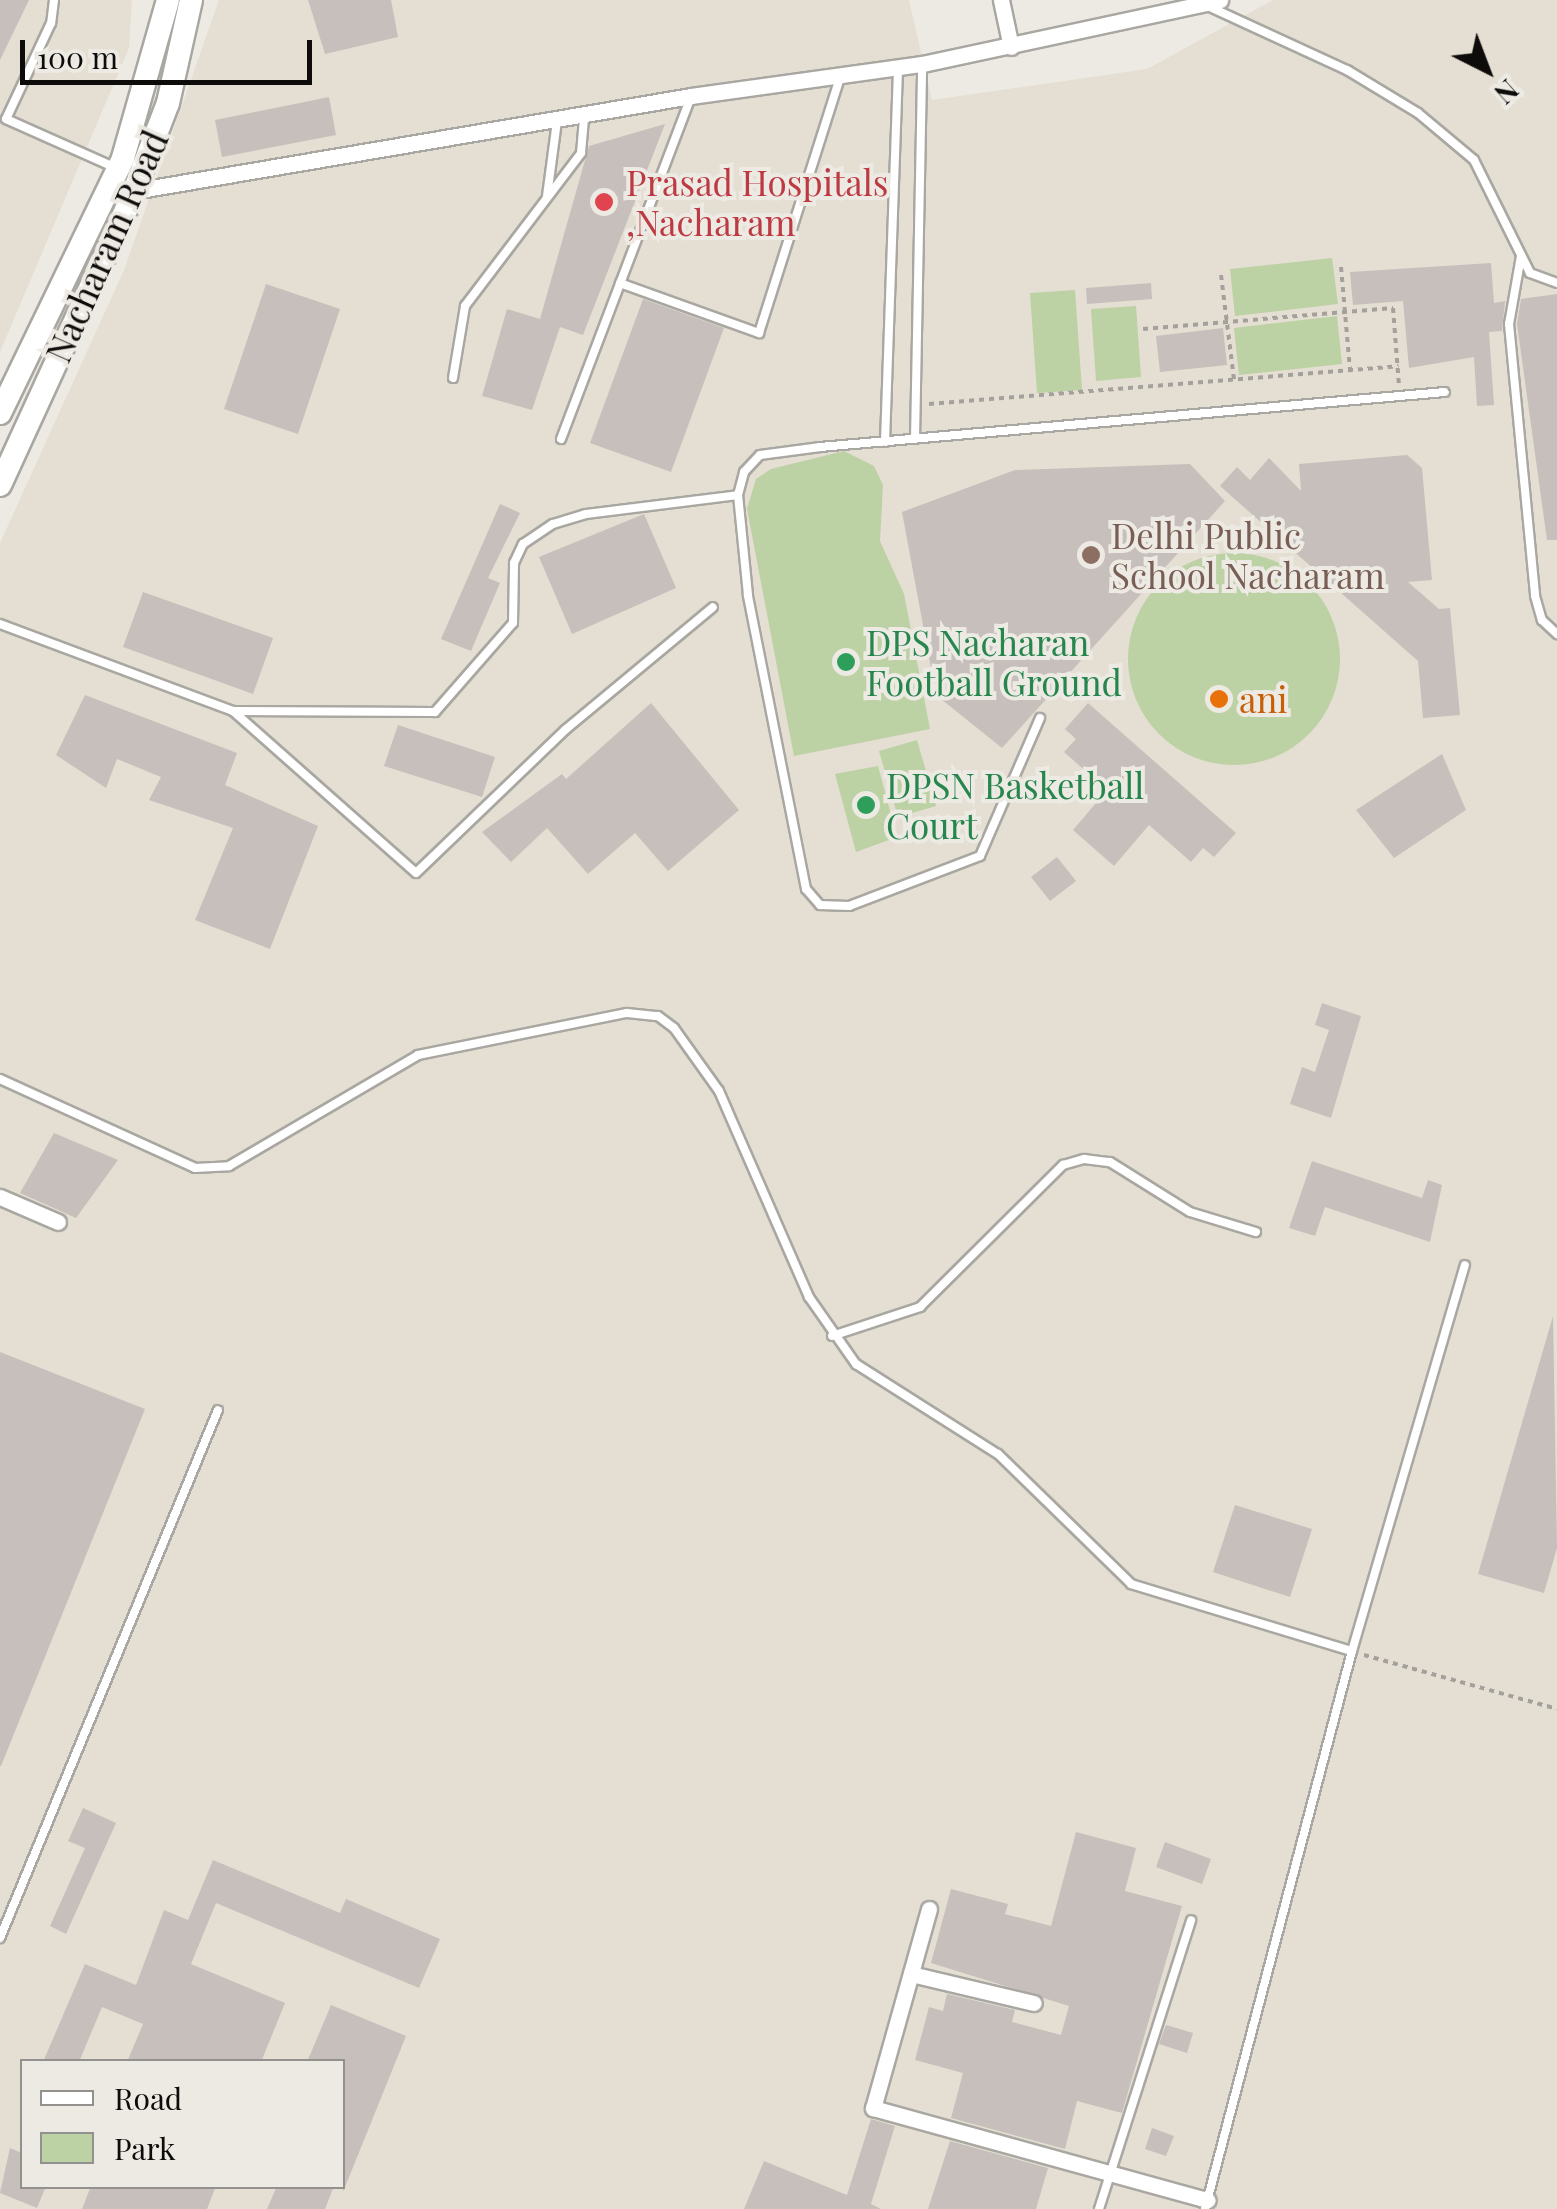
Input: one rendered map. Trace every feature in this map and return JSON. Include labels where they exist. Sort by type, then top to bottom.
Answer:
[{"type":"main road","name":"Nacharam Road","points":[[0,413],[114,178],[168,0]]},
{"type":"main road","name":"Nacharam Road","points":[[0,485],[134,194],[168,103],[191,0]]},
{"type":"street","points":[[1001,0],[1011,48]]},
{"type":"street","points":[[114,178],[134,194],[691,96],[842,72],[922,64],[1215,3]]},
{"type":"street","points":[[0,1198],[58,1222]]},
{"type":"street","points":[[929,1909],[873,2108],[1206,2205]]},
{"type":"street","points":[[911,1974],[1034,2002]]},
{"type":"lane","points":[[54,0],[51,23],[6,119],[114,178]]},
{"type":"lane","points":[[1215,3],[1347,70],[1418,112],[1474,160],[1530,273],[1557,283]]},
{"type":"lane","points":[[915,439],[922,64]]},
{"type":"lane","points":[[885,442],[898,66]]},
{"type":"lane","points":[[620,283],[759,333],[842,72]]},
{"type":"lane","points":[[561,439],[691,96]]},
{"type":"lane","points":[[452,378],[465,306],[581,154],[584,115]]},
{"type":"lane","points":[[547,201],[557,120]]},
{"type":"lane","points":[[1522,256],[1509,324],[1535,596],[1542,620],[1557,634]]},
{"type":"lane","points":[[1040,718],[980,856],[849,906],[820,904],[806,889],[748,595],[738,494],[744,472],[760,455],[1445,392]]},
{"type":"lane","points":[[0,624],[233,711],[435,712],[512,623],[514,563],[523,544],[553,524],[586,514],[738,494]]},
{"type":"lane","points":[[233,711],[416,873],[565,730],[713,607]]},
{"type":"lane","points":[[0,1080],[195,1168],[229,1166],[418,1055],[627,1013],[658,1016],[674,1028],[719,1090],[832,1336],[856,1364],[998,1454],[1131,1584],[1352,1651]]},
{"type":"lane","points":[[832,1336],[920,1307],[1053,1174],[1084,1159],[1110,1162],[1190,1212],[1256,1232]]},
{"type":"lane","points":[[1206,2205],[1352,1651],[1464,1265]]},
{"type":"lane","points":[[0,1938],[218,1410]]},
{"type":"lane","points":[[1099,2209],[1191,1920]]},
{"type":"path","points":[[1341,267],[1350,370]]},
{"type":"path","points":[[1221,275],[1234,380]]},
{"type":"path","points":[[1143,328],[1393,308],[1400,396]]},
{"type":"path","points":[[915,406],[1398,366]]},
{"type":"path","points":[[1352,1651],[1557,1709]]},
{"type":"shaded area","points":[[0,0],[132,0],[129,48],[0,352]]},
{"type":"shaded area","points":[[219,0],[909,0],[932,100],[1147,69],[1273,0],[1557,0],[1557,2209],[0,2209],[0,543],[124,270]]},
{"type":"green space","points":[[1332,258],[1338,304],[1235,316],[1230,269]]},
{"type":"green space","points":[[1075,290],[1082,390],[1037,393],[1030,293]]},
{"type":"green space","points":[[1136,306],[1141,377],[1096,381],[1091,309]]},
{"type":"green space","points":[[1337,316],[1342,364],[1239,375],[1234,328]]},
{"type":"green space","name":"DPS Nacharan Football Ground","points":[[844,451],[874,466],[883,485],[880,541],[904,594],[930,729],[794,756],[747,509],[756,479],[771,469]]},
{"type":"green space","points":[[1234,553],[1275,561],[1309,584],[1332,618],[1340,659],[1332,700],[1309,734],[1275,757],[1234,765],[1193,757],[1159,734],[1136,700],[1128,659],[1136,618],[1159,584],[1193,561]]},
{"type":"green space","points":[[917,740],[936,806],[898,817],[879,751]]},
{"type":"green space","name":"DPSN Basketball Court","points":[[878,766],[897,837],[856,852],[835,774]]},
{"type":"building","points":[[0,0],[29,0],[0,60]]},
{"type":"building","points":[[308,0],[391,0],[398,37],[325,54]]},
{"type":"building","points":[[329,97],[336,135],[222,157],[215,120]]},
{"type":"building","points":[[665,124],[583,335],[560,327],[532,410],[482,396],[507,309],[540,319],[589,146]]},
{"type":"building","points":[[1491,263],[1494,303],[1505,301],[1502,331],[1489,332],[1494,405],[1477,406],[1474,357],[1409,368],[1403,301],[1353,305],[1350,272]]},
{"type":"building","points":[[1151,283],[1152,299],[1087,304],[1086,288]]},
{"type":"building","points":[[266,284],[340,309],[298,434],[224,409]]},
{"type":"building","points":[[1557,294],[1557,540],[1547,540],[1517,324],[1521,299]]},
{"type":"building","points":[[643,299],[724,328],[671,472],[590,443]]},
{"type":"building","points":[[1223,328],[1227,365],[1160,372],[1156,336]]},
{"type":"building","points":[[1407,455],[1422,468],[1432,580],[1408,582],[1439,609],[1450,608],[1460,715],[1423,718],[1418,661],[1220,486],[1237,467],[1250,480],[1269,458],[1301,491],[1299,464]]},
{"type":"building","points":[[1190,464],[1225,501],[1002,748],[936,695],[902,512],[1015,470]]},
{"type":"building","points":[[500,504],[520,513],[488,578],[500,583],[471,651],[441,639]]},
{"type":"building","points":[[644,514],[676,588],[572,634],[539,557]]},
{"type":"building","points":[[143,592],[273,638],[253,694],[123,647]]},
{"type":"building","points":[[85,695],[237,753],[225,785],[318,826],[270,949],[195,920],[233,828],[149,800],[161,777],[117,759],[106,788],[56,755]]},
{"type":"building","points":[[651,703],[739,810],[668,871],[635,833],[588,874],[547,828],[511,862],[482,832],[562,774],[566,779]]},
{"type":"building","points":[[1088,703],[1236,833],[1214,857],[1203,848],[1191,862],[1149,825],[1114,866],[1073,830],[1107,790],[1064,752],[1076,739],[1065,729]]},
{"type":"building","points":[[398,725],[495,757],[482,797],[384,766]]},
{"type":"building","points":[[1442,754],[1466,810],[1394,858],[1356,810]]},
{"type":"building","points":[[1057,857],[1076,881],[1050,901],[1031,877]]},
{"type":"building","points":[[1322,1003],[1361,1016],[1331,1118],[1290,1104],[1302,1067],[1315,1072],[1329,1030],[1315,1025]]},
{"type":"building","points":[[54,1133],[118,1160],[76,1218],[20,1193]]},
{"type":"building","points":[[1312,1161],[1422,1198],[1428,1180],[1442,1185],[1430,1242],[1325,1207],[1315,1236],[1289,1228]]},
{"type":"building","points":[[1553,1316],[1557,1548],[1544,1593],[1478,1574]]},
{"type":"building","points":[[0,1352],[145,1409],[1,1766],[0,1766]]},
{"type":"building","points":[[1235,1505],[1312,1529],[1290,1597],[1213,1572]]},
{"type":"building","points":[[83,1808],[116,1823],[66,1934],[50,1926],[85,1848],[68,1841]]},
{"type":"building","points":[[1076,1832],[1136,1848],[1125,1891],[1182,1906],[1122,2113],[1077,2101],[1065,2149],[951,2118],[963,2073],[915,2060],[929,2007],[943,2011],[947,1994],[1015,2010],[1012,2022],[1061,2035],[1069,2006],[931,1963],[951,1889],[1008,1904],[1005,1914],[1051,1926]]},
{"type":"building","points":[[1165,1842],[1211,1859],[1202,1884],[1156,1867]]},
{"type":"building","points":[[213,1860],[340,1913],[346,1899],[440,1939],[419,1988],[216,1903],[191,1964],[285,2003],[262,2059],[128,2059],[143,2024],[102,2007],[80,2059],[44,2059],[85,1964],[136,1985],[164,1910],[188,1920]]},
{"type":"building","points":[[331,2005],[406,2036],[345,2187],[345,2059],[308,2059]]},
{"type":"building","points":[[1166,2025],[1193,2033],[1187,2053],[1159,2044]]},
{"type":"building","points":[[871,2119],[895,2126],[871,2204],[881,2209],[744,2209],[764,2161],[847,2195]]},
{"type":"building","points":[[1152,2128],[1174,2136],[1166,2156],[1145,2149]]},
{"type":"building","points":[[950,2141],[1048,2168],[1036,2209],[928,2209]]},
{"type":"building","points":[[10,2148],[20,2152],[20,2189],[45,2189],[37,2208],[0,2193]]},
{"type":"building","points":[[90,2189],[215,2189],[207,2209],[82,2209]]},
{"type":"building","points":[[276,2189],[333,2189],[325,2209],[267,2209]]},
{"type":"place","name":"Prasad Hospitals ,Nacharam","points":[[604,202]]},
{"type":"place","name":"Delhi Public School Nacharam","points":[[1091,555]]},
{"type":"place","name":"DPS Nacharan Football Ground","points":[[846,662]]},
{"type":"place","name":"ani","points":[[1219,699]]},
{"type":"place","name":"DPSN Basketball Court","points":[[866,805]]}]
